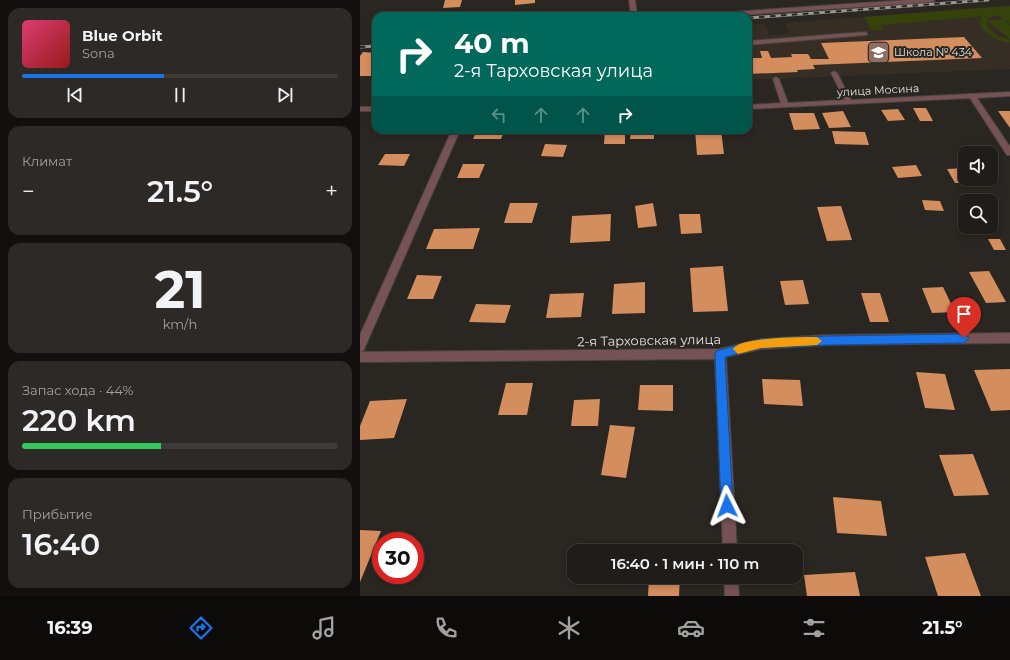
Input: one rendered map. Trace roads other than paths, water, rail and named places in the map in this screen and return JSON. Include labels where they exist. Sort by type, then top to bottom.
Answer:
[{"type":"street","points":[[632,0],[634,12]]},
{"type":"street","points":[[752,12],[932,0]]},
{"type":"street","points":[[752,43],[794,41],[813,37],[865,34]]},
{"type":"street","points":[[834,73],[849,102]]},
{"type":"street","points":[[776,79],[785,105]]},
{"type":"street","name":"улица Мосина","points":[[752,107],[1010,94]]},
{"type":"street","points":[[972,96],[1010,153]]},
{"type":"street","points":[[360,109],[372,109]]},
{"type":"street","points":[[360,347],[454,134]]},
{"type":"street","name":"2-я Тарховская улица","points":[[360,357],[720,354],[761,344],[827,340],[1010,338]]},
{"type":"street","points":[[720,354],[730,544]]},
{"type":"street","points":[[731,584],[732,596]]},
{"type":"railway","points":[[752,18],[988,0]]},
{"type":"railway","points":[[360,47],[372,46]]},
{"type":"place","name":"Школа № 434","points":[[879,52]]}]
